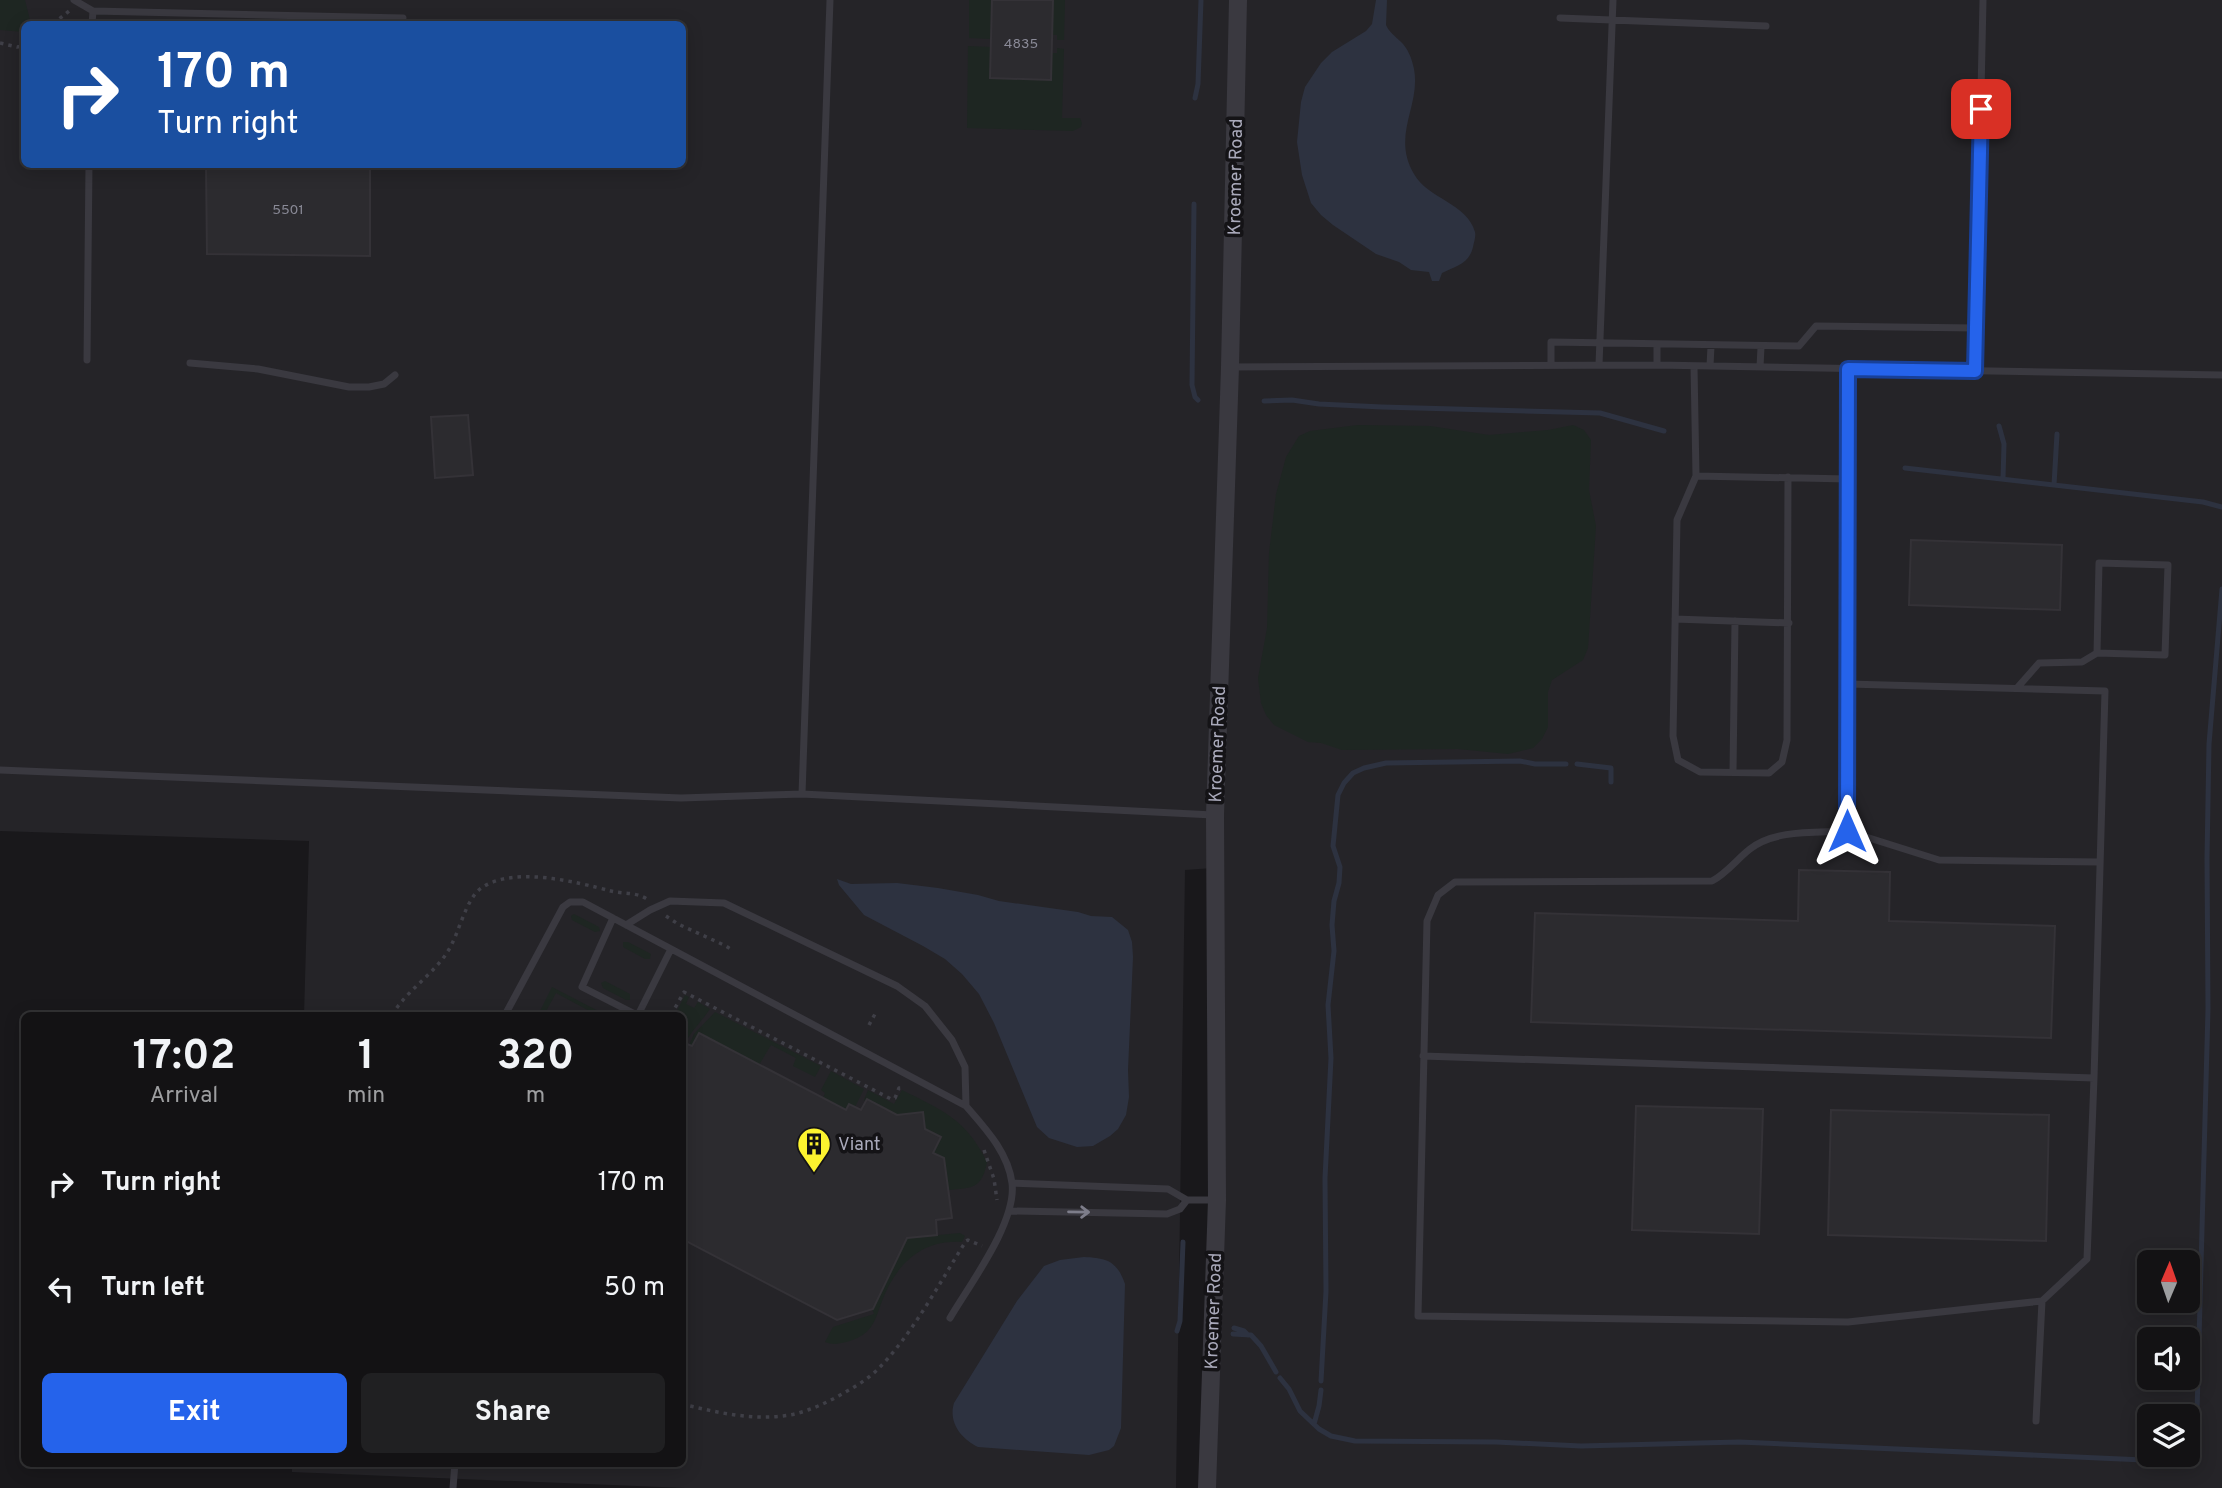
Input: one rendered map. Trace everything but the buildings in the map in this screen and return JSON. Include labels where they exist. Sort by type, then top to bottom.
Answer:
[{"type":"street","name":"Kroemer Road","points":[[1207,1488],[1217,1199],[1215,815],[1230,367],[1238,0]]},
{"type":"lane","points":[[74,0],[93,11],[403,18]]},
{"type":"lane","points":[[802,794],[830,0]]},
{"type":"lane","points":[[1599,365],[1613,0]]},
{"type":"lane","points":[[1975,371],[1983,0]]},
{"type":"lane","points":[[92,21],[93,11]]},
{"type":"lane","points":[[1560,18],[1766,26]]},
{"type":"lane","points":[[87,360],[89,168]]},
{"type":"lane","points":[[1551,365],[1551,342],[1800,346],[1816,326],[1976,328]]},
{"type":"lane","points":[[1657,345],[1657,365]]},
{"type":"lane","points":[[1710,366],[1711,346]]},
{"type":"lane","points":[[1760,367],[1761,347]]},
{"type":"lane","points":[[190,363],[257,369],[349,387],[384,384],[395,375]]},
{"type":"lane","points":[[1230,367],[1657,365],[2222,375]]},
{"type":"lane","points":[[1694,366],[1696,476],[1677,520],[1673,736],[1678,761],[1700,772],[1769,773],[1782,762],[1787,740],[1788,477]]},
{"type":"lane","points":[[1847,831],[1848,369]]},
{"type":"lane","points":[[1696,476],[1848,479]]},
{"type":"lane","points":[[2017,688],[2039,663],[2082,662],[2096,653],[2165,655],[2168,565],[2099,563],[2096,653]]},
{"type":"lane","points":[[1675,619],[1789,623]]},
{"type":"lane","points":[[1732,772],[1735,621]]},
{"type":"lane","points":[[1848,684],[2105,691],[2095,1078],[2087,1259],[2042,1301],[1848,1322],[1418,1316],[1427,921],[1438,895],[1455,882],[1712,881],[1763,841],[1780,836],[1847,831],[1939,860],[2099,862]]},
{"type":"lane","points":[[0,770],[681,797],[802,794],[1215,815]]},
{"type":"lane","points":[[626,925],[670,901],[724,903],[898,986],[925,1006],[952,1040],[965,1067],[966,1105]]},
{"type":"lane","points":[[507,1012],[563,907],[570,902],[583,902],[966,1105],[990,1133],[1003,1155],[1012,1183],[1010,1210],[993,1246],[950,1318]]},
{"type":"lane","points":[[612,918],[582,987],[632,1012]]},
{"type":"lane","points":[[640,1012],[671,949]]},
{"type":"lane","points":[[1423,1056],[2095,1078]]},
{"type":"lane","points":[[1012,1183],[1168,1189],[1188,1200],[1217,1199]]},
{"type":"lane","points":[[1010,1210],[1167,1214],[1180,1209],[1188,1200]]},
{"type":"lane","points":[[2036,1421],[2042,1301]]},
{"type":"lane","points":[[453,1488],[455,1467]]},
{"type":"path","points":[[57,21],[69,11]]},
{"type":"path","points":[[0,43],[21,46]]},
{"type":"path","points":[[394,1012],[446,955],[470,902],[478,891],[492,883],[514,878],[579,882],[611,891],[641,895],[649,900]]},
{"type":"path","points":[[666,916],[678,925],[726,946],[731,951]]},
{"type":"path","points":[[673,1012],[684,992],[891,1099],[895,1098],[899,1088],[905,1088]]},
{"type":"path","points":[[869,1024],[874,1014]]},
{"type":"path","points":[[984,1149],[994,1179],[997,1204]]},
{"type":"path","points":[[686,1405],[757,1417],[792,1415],[818,1407],[851,1389],[878,1369],[901,1342],[966,1241],[972,1241],[981,1247],[986,1242]]},
{"type":"shaded area","points":[[0,0],[2222,0],[2222,1488],[1207,1488],[1213,868],[1185,870],[1176,1488],[685,1488],[292,1472],[292,1467],[686,1467],[686,1012],[304,1012],[309,841],[0,831]]},
{"type":"shaded area","points":[[0,0],[25,0],[30,21],[21,21],[21,32],[0,30]]},
{"type":"shaded area","points":[[969,0],[992,0],[991,39],[969,38]]},
{"type":"shaded area","points":[[1053,0],[1065,0],[1064,40],[1057,40],[1057,35],[1052,35]]},
{"type":"shaded area","points":[[968,46],[991,47],[990,78],[1051,80],[1052,53],[1057,53],[1057,48],[1064,49],[1062,118],[1080,118],[1081,127],[1073,131],[967,128]]},
{"type":"shaded area","points":[[1358,425],[1430,426],[1489,435],[1573,425],[1584,430],[1591,440],[1589,490],[1596,526],[1588,648],[1583,660],[1552,680],[1548,692],[1548,727],[1533,748],[1508,754],[1458,749],[1342,750],[1308,742],[1274,725],[1266,715],[1261,703],[1258,678],[1267,628],[1269,553],[1276,494],[1286,457],[1299,436],[1310,431]]},
{"type":"shaded area","points":[[574,914],[599,927],[600,931],[595,932],[572,920],[571,916]]},
{"type":"shaded area","points":[[623,942],[651,954],[650,959],[623,947]]},
{"type":"shaded area","points":[[605,981],[630,994],[630,1000],[603,988],[601,983]]},
{"type":"shaded area","points":[[552,987],[600,1012],[591,1012],[556,993],[546,1012],[540,1012]]},
{"type":"shaded area","points":[[685,995],[689,997],[686,1004],[694,1008],[698,1002],[710,1009],[686,1042],[686,1012],[676,1012]]},
{"type":"shaded area","points":[[715,1012],[821,1066],[815,1077],[793,1066],[796,1058],[771,1045],[759,1065],[699,1033],[692,1046],[689,1045],[694,1034]]},
{"type":"shaded area","points":[[831,1071],[864,1089],[855,1107],[849,1104],[846,1110],[823,1098],[825,1093],[821,1090]]},
{"type":"shaded area","points":[[868,1090],[894,1104],[902,1090],[952,1117],[970,1135],[987,1162],[979,1182],[970,1187],[948,1190],[944,1158],[933,1153],[941,1137],[867,1099],[864,1100]]},
{"type":"shaded area","points":[[960,1233],[965,1236],[962,1242],[935,1245],[923,1250],[903,1265],[888,1288],[867,1332],[846,1342],[825,1342],[833,1327],[874,1314],[872,1309],[907,1238]]},
{"type":"water","points":[[1376,0],[1387,0],[1386,25],[1405,47],[1414,69],[1414,96],[1405,146],[1408,160],[1420,182],[1464,214],[1475,232],[1471,253],[1461,264],[1442,273],[1439,281],[1432,281],[1429,272],[1411,270],[1399,262],[1376,254],[1333,225],[1311,203],[1302,175],[1297,142],[1305,87],[1332,52],[1366,31],[1372,24]]},
{"type":"water","points":[[837,879],[851,884],[897,883],[938,888],[999,901],[1112,917],[1128,930],[1133,957],[1129,1097],[1126,1115],[1118,1129],[1093,1146],[1077,1147],[1049,1138],[1037,1127],[994,1023],[979,994],[945,959],[864,915]]},
{"type":"water","points":[[1084,1257],[1110,1262],[1118,1270],[1125,1284],[1121,1428],[1114,1446],[1089,1455],[978,1447],[972,1444],[955,1424],[954,1403],[1017,1301],[1044,1266],[1060,1260]]},
{"type":"waterway","points":[[1195,98],[1198,84],[1201,0]]},
{"type":"waterway","points":[[1194,204],[1192,385],[1198,400]]},
{"type":"waterway","points":[[1264,401],[1600,413],[1664,431]]},
{"type":"waterway","points":[[1999,426],[2004,444],[2003,479]]},
{"type":"waterway","points":[[2054,485],[2057,434]]},
{"type":"waterway","points":[[1905,468],[2203,502],[2222,507]]},
{"type":"waterway","points":[[1280,1378],[1300,1411],[1319,1429],[1331,1436],[1355,1441],[1496,1442],[1581,1446],[1739,1442],[2189,1460],[2196,1449],[2208,1009],[2209,744],[2222,589]]},
{"type":"waterway","points":[[1321,1381],[1326,1291],[1325,1178],[1331,1058],[1328,1005],[1334,951],[1334,901],[1340,867],[1333,846],[1338,795],[1353,773],[1386,763],[1520,761],[1566,764]]},
{"type":"waterway","points":[[1577,764],[1611,768],[1611,782]]},
{"type":"waterway","points":[[1177,1331],[1180,1321],[1183,1242]]},
{"type":"waterway","points":[[1234,1328],[1248,1335]]},
{"type":"waterway","points":[[1233,1334],[1251,1335],[1261,1346],[1276,1372]]},
{"type":"waterway","points":[[1314,1424],[1321,1390]]},
{"type":"place","name":"Viant","points":[[814,1174]]},
{"type":"route","points":[[1847,831],[1848,369],[1975,371],[1981,109]]}]
